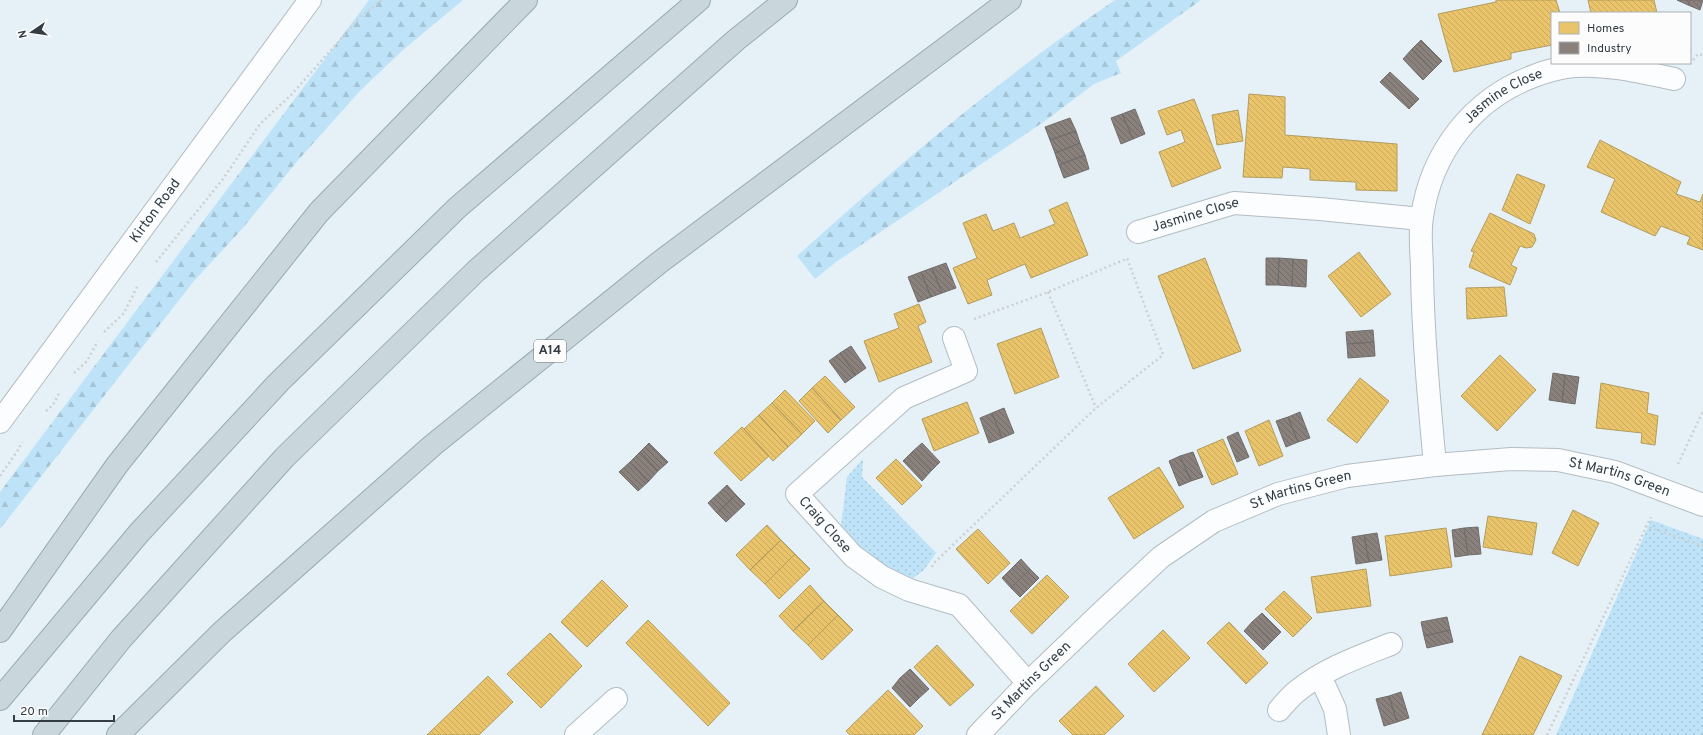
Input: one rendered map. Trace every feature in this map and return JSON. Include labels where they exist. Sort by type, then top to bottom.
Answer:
[{"type":"highway","points":[[0,632],[117,465],[319,212],[526,0]]},
{"type":"highway","points":[[0,699],[139,533],[279,382],[457,208],[698,0]]},
{"type":"highway","points":[[44,735],[121,640],[285,457],[476,271],[736,40],[786,0]]},
{"type":"highway","name":"A14","points":[[118,735],[222,632],[433,445],[660,262],[1010,0]]},
{"type":"street","name":"Kirton Road","points":[[0,422],[310,0]]},
{"type":"street","name":"Jasmine Close","points":[[1435,464],[1422,317],[1421,219],[1426,194],[1434,171],[1445,148],[1460,128],[1477,110],[1502,91],[1521,81],[1547,71],[1574,66],[1602,66],[1629,69],[1674,79]]},
{"type":"street","name":"Jasmine Close","points":[[1138,232],[1234,203],[1320,209],[1421,219]]},
{"type":"street","name":"Craig Close","points":[[954,338],[966,371],[904,398],[797,494],[853,556],[882,577],[909,590],[959,605],[1028,683]]},
{"type":"street","name":"St Martins Green","points":[[978,735],[1100,612],[1161,557],[1214,521],[1278,494],[1347,476],[1435,464],[1511,459],[1558,460],[1615,472],[1703,505]]},
{"type":"street","points":[[1279,710],[1295,692],[1320,676],[1344,662],[1391,644]]},
{"type":"street","points":[[1320,676],[1334,709],[1339,735]]},
{"type":"street","points":[[576,735],[616,699]]},
{"type":"path","points":[[151,268],[224,180],[260,124],[292,94],[362,15],[382,0]]},
{"type":"path","points":[[1691,62],[1698,54],[1703,55]]},
{"type":"path","points":[[954,338],[967,322],[1048,292],[1126,259],[1138,232]]},
{"type":"path","points":[[920,593],[934,563],[1096,408],[1163,355],[1126,259]]},
{"type":"path","points":[[71,376],[87,361],[101,335],[124,313],[142,280]]},
{"type":"path","points":[[1048,292],[1096,408]]},
{"type":"path","points":[[42,414],[53,405],[62,387]]},
{"type":"path","points":[[1547,735],[1645,526],[1666,491],[1703,411]]},
{"type":"path","points":[[0,476],[23,440]]},
{"type":"path","points":[[1645,526],[1703,546]]},
{"type":"green space","points":[[369,0],[463,0],[403,50],[360,91],[300,158],[242,229],[194,281],[0,529],[0,492]]},
{"type":"green space","points":[[1115,0],[1201,0],[1116,61],[1121,73],[1094,84],[1045,121],[836,262],[815,279],[797,256],[873,188],[991,91],[1073,29]]},
{"type":"green space","points":[[863,459],[862,477],[936,553],[924,570],[909,581],[868,558],[841,526],[847,477]]},
{"type":"green space","points":[[1651,520],[1703,539],[1703,735],[1556,735]]},
{"type":"building: Homes","points":[[1496,0],[1556,0],[1560,12],[1551,12],[1551,45],[1511,53],[1511,59],[1454,72],[1438,14],[1496,2]]},
{"type":"building: Homes","points":[[1588,0],[1654,0],[1657,12],[1591,12]]},
{"type":"building: Homes","points":[[1249,94],[1285,97],[1285,135],[1397,144],[1397,191],[1356,190],[1356,182],[1310,180],[1310,169],[1283,167],[1282,178],[1243,177]]},
{"type":"building: Homes","points":[[1194,99],[1221,168],[1172,187],[1159,152],[1185,142],[1181,130],[1167,135],[1158,111]]},
{"type":"building: Homes","points":[[1238,110],[1243,141],[1217,145],[1212,115]]},
{"type":"building: Homes","points":[[1600,140],[1681,182],[1676,194],[1700,202],[1703,194],[1703,250],[1687,244],[1690,237],[1661,226],[1655,236],[1601,212],[1615,179],[1587,167]]},
{"type":"building: Homes","points":[[1517,174],[1545,185],[1530,224],[1502,210]]},
{"type":"building: Homes","points":[[1067,202],[1088,255],[1031,278],[1025,264],[987,280],[992,295],[968,304],[953,268],[977,258],[963,223],[986,214],[993,231],[1014,223],[1020,238],[1055,224],[1049,210]]},
{"type":"building: Homes","points":[[1490,213],[1534,234],[1536,240],[1532,247],[1526,248],[1520,246],[1511,265],[1517,268],[1510,285],[1469,267],[1474,252],[1471,251]]},
{"type":"building: Homes","points":[[1359,252],[1391,294],[1361,317],[1328,276]]},
{"type":"building: Homes","points":[[1205,258],[1241,351],[1193,369],[1158,276]]},
{"type":"building: Homes","points":[[1504,287],[1507,316],[1467,319],[1466,288]]},
{"type":"building: Homes","points":[[919,304],[926,322],[918,326],[932,362],[879,382],[864,341],[899,328],[894,314]]},
{"type":"building: Homes","points":[[1041,328],[1059,377],[1015,394],[997,344]]},
{"type":"building: Homes","points":[[1500,355],[1536,390],[1497,431],[1461,396]]},
{"type":"building: Homes","points":[[825,376],[855,407],[841,420],[812,388]]},
{"type":"building: Homes","points":[[1360,378],[1389,401],[1357,443],[1327,420]]},
{"type":"building: Homes","points":[[1601,383],[1649,393],[1647,413],[1658,416],[1655,445],[1641,443],[1642,433],[1596,428]]},
{"type":"building: Homes","points":[[812,388],[841,420],[828,433],[799,401]]},
{"type":"building: Homes","points":[[785,390],[815,421],[802,434],[772,403]]},
{"type":"building: Homes","points":[[967,402],[979,433],[934,451],[922,419]]},
{"type":"building: Homes","points":[[772,403],[802,434],[788,447],[759,415]]},
{"type":"building: Homes","points":[[759,415],[788,447],[773,461],[744,429]]},
{"type":"building: Homes","points":[[1269,420],[1283,456],[1259,466],[1245,431]]},
{"type":"building: Homes","points":[[742,427],[769,456],[741,481],[714,453]]},
{"type":"building: Homes","points":[[1223,439],[1238,474],[1212,485],[1197,450]]},
{"type":"building: Homes","points":[[896,459],[922,486],[902,505],[876,478]]},
{"type":"building: Homes","points":[[1159,467],[1184,507],[1134,539],[1108,498]]},
{"type":"building: Homes","points":[[1573,510],[1599,523],[1578,566],[1552,553]]},
{"type":"building: Homes","points":[[1488,516],[1537,523],[1532,555],[1483,547]]},
{"type":"building: Homes","points":[[767,525],[781,540],[750,570],[736,555]]},
{"type":"building: Homes","points":[[1446,528],[1452,567],[1390,576],[1385,536]]},
{"type":"building: Homes","points":[[978,529],[1010,563],[988,584],[956,549]]},
{"type":"building: Homes","points":[[781,540],[795,554],[765,584],[750,570]]},
{"type":"building: Homes","points":[[795,554],[810,569],[779,599],[765,584]]},
{"type":"building: Homes","points":[[1366,569],[1371,606],[1317,613],[1311,577]]},
{"type":"building: Homes","points":[[1047,575],[1069,597],[1032,634],[1010,611]]},
{"type":"building: Homes","points":[[602,580],[628,606],[587,647],[561,622]]},
{"type":"building: Homes","points":[[810,585],[824,601],[793,631],[779,616]]},
{"type":"building: Homes","points":[[1284,591],[1312,618],[1293,637],[1265,609]]},
{"type":"building: Homes","points":[[824,601],[838,615],[808,645],[793,631]]},
{"type":"building: Homes","points":[[838,615],[853,630],[822,660],[808,645]]},
{"type":"building: Homes","points":[[648,620],[730,703],[708,726],[626,643]]},
{"type":"building: Homes","points":[[1229,622],[1268,663],[1246,684],[1207,643]]},
{"type":"building: Homes","points":[[1163,630],[1190,658],[1154,692],[1128,664]]},
{"type":"building: Homes","points":[[550,633],[582,666],[541,708],[507,674]]},
{"type":"building: Homes","points":[[937,645],[974,685],[950,706],[914,667]]},
{"type":"building: Homes","points":[[1520,656],[1562,676],[1533,735],[1482,735]]},
{"type":"building: Homes","points":[[488,676],[513,702],[479,735],[427,735]]},
{"type":"building: Homes","points":[[1096,686],[1124,716],[1104,735],[1073,735],[1059,721]]},
{"type":"building: Homes","points":[[888,690],[923,726],[914,735],[850,735],[846,731]]},
{"type":"building: Industry","points":[[1677,0],[1690,0],[1688,5]]},
{"type":"building: Industry","points":[[1690,0],[1703,0],[1700,10],[1688,5]]},
{"type":"building: Industry","points":[[1421,40],[1442,61],[1433,70],[1412,49]]},
{"type":"building: Industry","points":[[1412,49],[1433,70],[1423,80],[1403,59]]},
{"type":"building: Industry","points":[[1390,72],[1419,99],[1409,109],[1380,82]]},
{"type":"building: Industry","points":[[1135,109],[1145,134],[1133,139],[1122,114]]},
{"type":"building: Industry","points":[[1122,114],[1133,139],[1121,144],[1111,118]]},
{"type":"building: Industry","points":[[1070,118],[1076,131],[1050,140],[1045,127]]},
{"type":"building: Industry","points":[[1076,131],[1080,143],[1055,153],[1050,140]]},
{"type":"building: Industry","points":[[1080,143],[1085,155],[1059,165],[1055,153]]},
{"type":"building: Industry","points":[[1085,155],[1089,169],[1064,178],[1059,165]]},
{"type":"building: Industry","points":[[1266,258],[1279,258],[1278,285],[1266,285]]},
{"type":"building: Industry","points":[[1279,258],[1293,259],[1292,286],[1278,285]]},
{"type":"building: Industry","points":[[1293,259],[1307,260],[1306,287],[1292,286]]},
{"type":"building: Industry","points":[[946,263],[956,288],[942,293],[932,268]]},
{"type":"building: Industry","points":[[932,268],[942,293],[931,297],[921,272]]},
{"type":"building: Industry","points":[[921,272],[931,297],[918,302],[908,277]]},
{"type":"building: Industry","points":[[1373,330],[1374,342],[1347,344],[1346,332]]},
{"type":"building: Industry","points":[[1374,342],[1375,356],[1348,358],[1347,344]]},
{"type":"building: Industry","points":[[851,346],[866,368],[856,375],[840,353]]},
{"type":"building: Industry","points":[[840,353],[856,375],[845,383],[829,361]]},
{"type":"building: Industry","points":[[1553,373],[1565,375],[1562,402],[1549,400]]},
{"type":"building: Industry","points":[[1565,375],[1579,377],[1575,404],[1562,402]]},
{"type":"building: Industry","points":[[1004,408],[1014,433],[1002,438],[992,413]]},
{"type":"building: Industry","points":[[1300,412],[1310,438],[1298,442],[1288,417]]},
{"type":"building: Industry","points":[[992,413],[1002,438],[989,443],[980,418]]},
{"type":"building: Industry","points":[[1288,417],[1298,442],[1286,447],[1276,421]]},
{"type":"building: Industry","points":[[1238,432],[1249,457],[1237,462],[1227,437]]},
{"type":"building: Industry","points":[[649,443],[668,462],[658,471],[640,452]]},
{"type":"building: Industry","points":[[922,443],[940,462],[931,471],[912,452]]},
{"type":"building: Industry","points":[[640,452],[658,471],[648,482],[630,462]]},
{"type":"building: Industry","points":[[912,452],[931,471],[922,481],[903,461]]},
{"type":"building: Industry","points":[[1193,452],[1203,477],[1191,481],[1180,456]]},
{"type":"building: Industry","points":[[1180,456],[1191,481],[1179,486],[1169,461]]},
{"type":"building: Industry","points":[[630,462],[648,482],[638,491],[619,472]]},
{"type":"building: Industry","points":[[727,485],[736,495],[717,513],[708,503]]},
{"type":"building: Industry","points":[[736,495],[745,504],[726,522],[717,513]]},
{"type":"building: Industry","points":[[1478,527],[1481,554],[1468,555],[1464,528]]},
{"type":"building: Industry","points":[[1464,528],[1468,555],[1455,557],[1452,530]]},
{"type":"building: Industry","points":[[1377,533],[1382,560],[1369,562],[1364,535]]},
{"type":"building: Industry","points":[[1364,535],[1369,562],[1356,564],[1352,537]]},
{"type":"building: Industry","points":[[1021,559],[1030,569],[1011,588],[1002,578]]},
{"type":"building: Industry","points":[[1030,569],[1039,578],[1020,597],[1011,588]]},
{"type":"building: Industry","points":[[1262,613],[1281,632],[1272,641],[1252,622]]},
{"type":"building: Industry","points":[[1447,617],[1450,630],[1424,636],[1421,622]]},
{"type":"building: Industry","points":[[1252,622],[1272,641],[1263,650],[1244,631]]},
{"type":"building: Industry","points":[[1450,630],[1453,642],[1427,648],[1424,636]]},
{"type":"building: Industry","points":[[910,669],[929,689],[919,698],[900,678]]},
{"type":"building: Industry","points":[[900,678],[919,698],[910,707],[892,688]]},
{"type":"building: Industry","points":[[1401,692],[1409,718],[1397,722],[1389,696]]},
{"type":"building: Industry","points":[[1389,696],[1397,722],[1384,726],[1376,699]]}]
